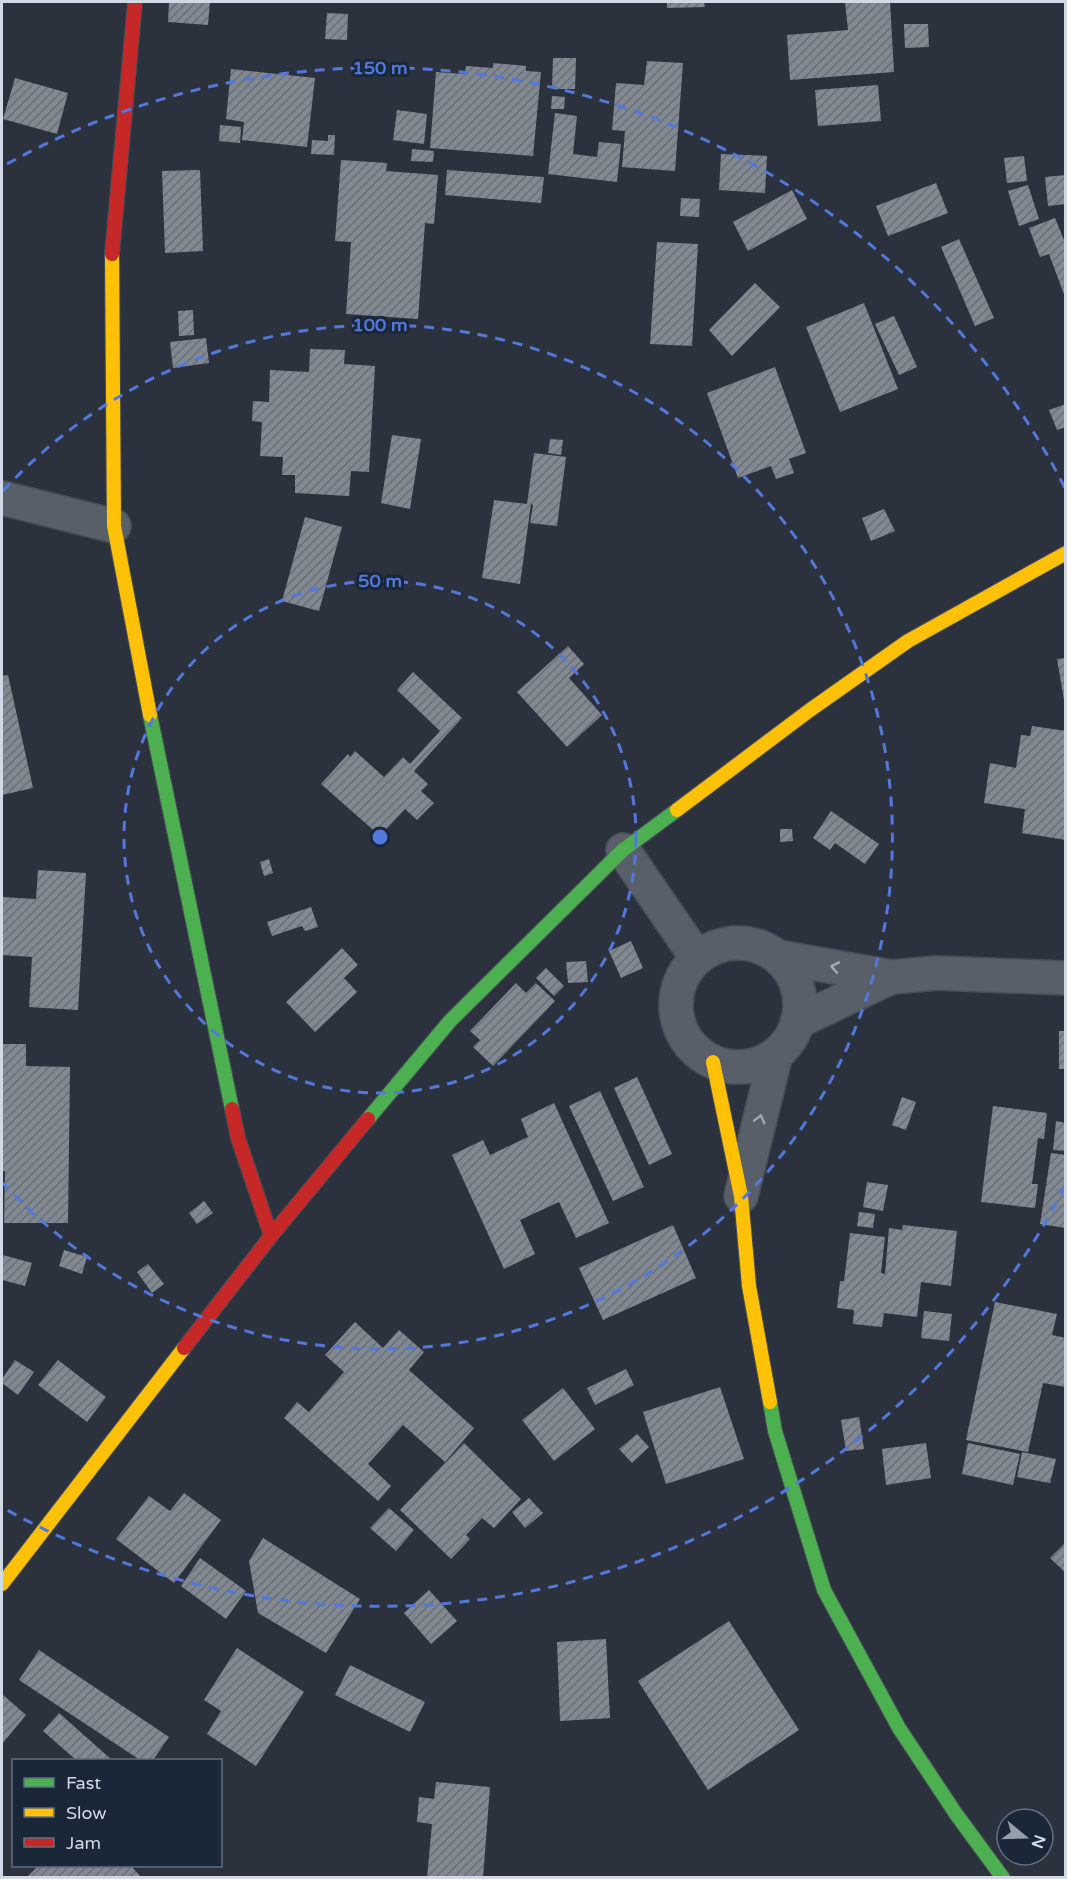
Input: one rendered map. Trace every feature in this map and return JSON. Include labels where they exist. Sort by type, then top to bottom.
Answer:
[{"type":"street","points":[[135,2],[111,261],[114,526],[238,1138],[271,1236]]},
{"type":"street","points":[[2,498],[114,526]]},
{"type":"street","points":[[2,1584],[271,1236],[450,1021],[623,850],[810,710],[908,641],[1065,553]]},
{"type":"street","points":[[623,850],[697,958]]},
{"type":"street","points":[[778,957],[793,976],[799,999],[797,1022],[789,1040],[776,1054],[757,1064],[735,1067],[713,1062],[695,1050],[683,1034],[676,1014],[676,994],[684,974],[697,958],[716,947],[737,943],[759,946],[778,957],[891,977],[937,973],[1065,978]]},
{"type":"street","points":[[797,1022],[891,977]]},
{"type":"street","points":[[741,1196],[776,1054]]},
{"type":"street","points":[[713,1062],[741,1196],[749,1286],[776,1431],[824,1590],[899,1728],[956,1814],[1003,1878]]},
{"type":"building","points":[[169,2],[210,2],[208,25],[168,22]]},
{"type":"building","points":[[667,2],[704,2],[705,7],[667,8]]},
{"type":"building","points":[[845,2],[890,2],[894,72],[790,80],[787,35],[848,30]]},
{"type":"building","points":[[327,13],[348,14],[347,40],[325,39]]},
{"type":"building","points":[[904,24],[928,24],[929,47],[905,48]]},
{"type":"building","points":[[553,58],[576,58],[575,89],[552,89]]},
{"type":"building","points":[[647,61],[683,63],[675,171],[622,167],[625,131],[612,130],[616,83],[644,85]]},
{"type":"building","points":[[493,63],[526,66],[526,71],[541,72],[533,156],[430,148],[436,72],[465,74],[466,66],[493,68]]},
{"type":"building","points":[[231,69],[315,78],[307,147],[242,140],[244,122],[226,119]]},
{"type":"building","points":[[15,78],[68,93],[57,134],[3,119]]},
{"type":"building","points":[[878,85],[881,121],[818,126],[815,90]]},
{"type":"building","points":[[552,96],[565,97],[564,109],[551,109]]},
{"type":"building","points":[[397,110],[427,114],[424,144],[393,140]]},
{"type":"building","points":[[555,113],[577,116],[573,154],[597,157],[599,142],[621,144],[617,182],[548,174]]},
{"type":"building","points":[[220,125],[241,127],[240,143],[219,141]]},
{"type":"building","points":[[328,135],[335,135],[334,155],[311,154],[312,140],[328,141]]},
{"type":"building","points":[[412,149],[434,151],[433,162],[411,161]]},
{"type":"building","points":[[721,154],[767,156],[765,193],[719,190]]},
{"type":"building","points":[[1024,156],[1027,181],[1007,183],[1004,158]]},
{"type":"building","points":[[341,160],[387,163],[386,171],[438,175],[434,224],[425,223],[418,319],[346,314],[351,242],[335,241]]},
{"type":"building","points":[[200,170],[203,251],[165,253],[162,171]]},
{"type":"building","points":[[447,170],[544,177],[541,203],[445,195]]},
{"type":"building","points":[[1066,175],[1066,204],[1048,206],[1045,177]]},
{"type":"building","points":[[936,183],[948,213],[888,236],[876,206]]},
{"type":"building","points":[[1028,185],[1039,219],[1019,226],[1008,191]]},
{"type":"building","points":[[792,190],[807,219],[748,251],[733,222]]},
{"type":"building","points":[[681,198],[700,199],[699,217],[680,216]]},
{"type":"building","points":[[1055,218],[1066,245],[1065,297],[1049,254],[1040,257],[1029,228]]},
{"type":"building","points":[[959,239],[994,318],[975,326],[941,247]]},
{"type":"building","points":[[657,242],[698,244],[692,346],[650,344]]},
{"type":"building","points":[[755,283],[780,307],[732,356],[709,330]]},
{"type":"building","points":[[864,303],[898,389],[840,412],[806,327]]},
{"type":"building","points":[[193,310],[194,335],[179,336],[178,311]]},
{"type":"building","points":[[894,316],[917,367],[899,375],[875,324]]},
{"type":"building","points":[[206,338],[209,363],[173,368],[170,342]]},
{"type":"building","points":[[310,349],[345,350],[344,364],[375,366],[369,472],[351,471],[349,496],[295,493],[295,475],[282,475],[283,457],[260,456],[262,422],[252,421],[253,401],[269,402],[270,370],[309,372]]},
{"type":"building","points":[[775,367],[806,453],[789,459],[794,473],[776,479],[771,466],[738,478],[707,393]]},
{"type":"building","points":[[1066,404],[1066,427],[1057,430],[1049,410]]},
{"type":"building","points":[[392,435],[421,439],[410,509],[381,503]]},
{"type":"building","points":[[550,439],[563,440],[561,455],[548,453]]},
{"type":"building","points":[[534,453],[566,457],[557,526],[530,523],[533,505],[531,504],[520,584],[482,578],[494,500],[527,504]]},
{"type":"building","points":[[884,509],[895,531],[871,541],[862,518]]},
{"type":"building","points":[[305,517],[342,527],[319,611],[282,601]]},
{"type":"building","points":[[568,646],[584,664],[569,678],[602,715],[567,747],[517,692]]},
{"type":"building","points":[[1066,658],[1066,700],[1064,700],[1057,659]]},
{"type":"building","points":[[413,672],[462,718],[414,771],[428,784],[421,791],[434,803],[417,820],[405,809],[380,836],[321,784],[348,754],[350,757],[355,751],[384,777],[403,757],[410,764],[440,731],[397,690]]},
{"type":"building","points":[[8,675],[33,788],[2,795],[2,676]]},
{"type":"building","points":[[1032,726],[1066,731],[1066,840],[1022,833],[1025,809],[984,803],[990,763],[1016,768],[1021,735],[1030,736]]},
{"type":"building","points":[[831,811],[879,844],[865,864],[835,843],[830,850],[813,838]]},
{"type":"building","points":[[780,829],[792,829],[793,841],[780,842]]},
{"type":"building","points":[[269,859],[273,873],[264,876],[260,862]]},
{"type":"building","points":[[38,870],[86,873],[78,1010],[29,1007],[32,957],[2,955],[2,897],[36,899]]},
{"type":"building","points":[[311,907],[318,927],[305,931],[302,926],[272,936],[267,922]]},
{"type":"building","points":[[631,941],[643,968],[621,978],[609,951]]},
{"type":"building","points":[[342,948],[358,965],[344,978],[357,992],[315,1032],[286,1002]]},
{"type":"building","points":[[586,961],[588,982],[568,983],[566,962]]},
{"type":"building","points":[[546,968],[564,986],[554,996],[536,978]]},
{"type":"building","points":[[516,983],[526,993],[536,983],[555,1001],[493,1066],[473,1047],[480,1040],[470,1031]]},
{"type":"building","points":[[1059,1031],[1066,1031],[1066,1069],[1059,1069]]},
{"type":"building","points":[[2,1044],[26,1044],[26,1066],[70,1067],[68,1223],[4,1223]]},
{"type":"building","points":[[637,1077],[672,1154],[649,1165],[614,1088]]},
{"type":"building","points":[[600,1091],[644,1187],[613,1201],[569,1106]]},
{"type":"building","points":[[902,1097],[916,1102],[906,1130],[892,1125]]},
{"type":"building","points":[[554,1103],[609,1223],[576,1238],[559,1202],[520,1220],[535,1254],[504,1269],[452,1155],[483,1140],[490,1155],[528,1137],[521,1119]]},
{"type":"building","points":[[993,1106],[1047,1113],[1044,1139],[1038,1138],[1032,1184],[1038,1184],[1035,1208],[981,1202]]},
{"type":"building","points":[[1056,1121],[1066,1123],[1066,1151],[1053,1150]]},
{"type":"building","points":[[1051,1153],[1066,1155],[1066,1228],[1040,1224]]},
{"type":"building","points":[[867,1182],[888,1185],[883,1211],[863,1207]]},
{"type":"building","points":[[204,1201],[213,1213],[197,1224],[189,1213]]},
{"type":"building","points":[[859,1212],[875,1214],[873,1228],[857,1226]]},
{"type":"building","points":[[673,1225],[696,1278],[603,1320],[579,1268]]},
{"type":"building","points":[[903,1225],[957,1231],[951,1286],[921,1282],[917,1317],[884,1313],[882,1327],[853,1324],[854,1310],[837,1308],[840,1281],[844,1281],[850,1233],[885,1237],[881,1273],[885,1274],[889,1228],[902,1230]]},
{"type":"building","points":[[64,1250],[87,1257],[82,1274],[59,1266]]},
{"type":"building","points":[[3,1255],[32,1263],[25,1286],[2,1280]]},
{"type":"building","points":[[148,1264],[164,1284],[152,1293],[137,1272]]},
{"type":"building","points":[[995,1302],[1057,1314],[1052,1335],[1066,1338],[1066,1387],[1043,1383],[1028,1452],[966,1440]]},
{"type":"building","points":[[924,1311],[952,1314],[949,1341],[921,1338]]},
{"type":"building","points":[[355,1322],[383,1348],[399,1330],[424,1352],[409,1370],[474,1428],[445,1462],[403,1425],[368,1464],[391,1486],[378,1501],[284,1418],[297,1402],[309,1412],[344,1372],[325,1355]]},
{"type":"building","points":[[15,1360],[34,1372],[18,1395],[2,1383],[2,1379]]},
{"type":"building","points":[[58,1360],[106,1397],[87,1422],[38,1385]]},
{"type":"building","points":[[626,1369],[634,1385],[595,1405],[587,1388]]},
{"type":"building","points":[[720,1387],[744,1459],[666,1484],[643,1412]]},
{"type":"building","points":[[563,1388],[595,1429],[554,1461],[522,1420]]},
{"type":"building","points":[[859,1417],[864,1449],[846,1451],[841,1420]]},
{"type":"building","points":[[637,1434],[649,1447],[632,1463],[619,1449]]},
{"type":"building","points":[[464,1443],[521,1499],[494,1528],[482,1518],[466,1535],[470,1539],[451,1559],[400,1510]]},
{"type":"building","points":[[926,1443],[931,1478],[886,1485],[882,1449]]},
{"type":"building","points":[[968,1443],[1020,1454],[1013,1485],[962,1474]]},
{"type":"building","points":[[1022,1452],[1056,1459],[1050,1483],[1017,1477]]},
{"type":"building","points":[[184,1493],[221,1520],[174,1583],[116,1539],[149,1496],[170,1511]]},
{"type":"building","points":[[529,1498],[543,1513],[525,1528],[512,1512]]},
{"type":"building","points":[[389,1508],[414,1530],[396,1551],[370,1528]]},
{"type":"building","points":[[263,1538],[360,1599],[326,1653],[258,1613],[249,1561]]},
{"type":"building","points":[[1066,1542],[1066,1573],[1050,1558]]},
{"type":"building","points":[[200,1558],[246,1591],[226,1619],[181,1586]]},
{"type":"building","points":[[429,1590],[457,1621],[431,1644],[404,1613]]},
{"type":"building","points":[[729,1621],[799,1730],[708,1790],[638,1681]]},
{"type":"building","points":[[606,1639],[610,1718],[560,1721],[557,1642]]},
{"type":"building","points":[[237,1648],[304,1692],[256,1766],[207,1734],[221,1711],[204,1700]]},
{"type":"building","points":[[39,1650],[169,1737],[154,1759],[138,1759],[19,1680]]},
{"type":"building","points":[[350,1665],[425,1702],[410,1732],[335,1695]]},
{"type":"building","points":[[2,1694],[26,1715],[2,1744]]},
{"type":"building","points":[[59,1713],[111,1759],[75,1759],[43,1731]]},
{"type":"building","points":[[436,1782],[490,1787],[483,1878],[427,1878],[432,1824],[417,1822],[419,1797],[434,1799]]},
{"type":"building","points":[[37,1867],[132,1867],[142,1878],[26,1878]]},
{"type":"traffic: fast","points":[[150,715],[232,1109]]},
{"type":"traffic: fast","points":[[368,1119],[450,1021],[623,850],[677,810]]},
{"type":"traffic: fast","points":[[770,1402],[775,1431],[824,1590],[899,1728],[956,1814],[1003,1878]]},
{"type":"traffic: slow","points":[[112,254],[114,526],[150,715]]},
{"type":"traffic: slow","points":[[677,810],[810,710],[908,641],[1066,553]]},
{"type":"traffic: slow","points":[[713,1062],[741,1196],[749,1286],[770,1402]]},
{"type":"traffic: slow","points":[[2,1584],[184,1348]]},
{"type":"traffic: jam","points":[[112,254],[135,2]]},
{"type":"traffic: jam","points":[[232,1109],[238,1138],[271,1236]]},
{"type":"traffic: jam","points":[[184,1348],[271,1236],[368,1119]]}]
